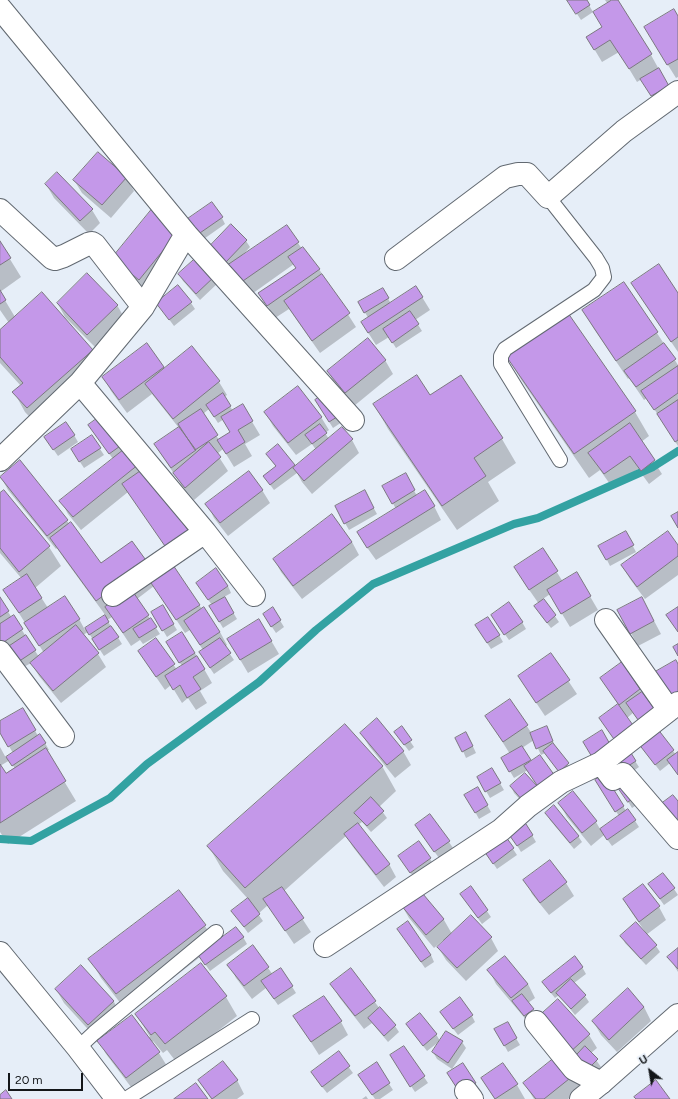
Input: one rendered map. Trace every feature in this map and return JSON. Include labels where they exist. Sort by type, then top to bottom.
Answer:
[{"type":"street","points":[[4,24],[186,234],[353,420]]},
{"type":"street","points":[[396,259],[504,177],[527,174],[548,198],[624,131],[678,92]]},
{"type":"street","points":[[0,210],[52,258],[55,259],[64,256],[88,244],[92,243],[95,245],[143,307]]},
{"type":"street","points":[[0,460],[80,383],[143,307],[186,234]]},
{"type":"street","points":[[80,383],[205,532],[254,595]]},
{"type":"street","points":[[113,595],[205,532]]},
{"type":"street","points":[[325,946],[500,830],[528,806],[561,782],[601,763],[673,706],[606,620]]},
{"type":"street","points":[[0,652],[63,736]]},
{"type":"street","points":[[601,763],[613,779],[623,774],[678,838]]},
{"type":"street","points":[[0,953],[78,1048],[117,1099]]},
{"type":"street","points":[[581,1099],[601,1084],[678,1015]]},
{"type":"street","points":[[536,1022],[574,1069],[601,1084]]},
{"type":"lane","points":[[548,198],[596,258],[602,268],[604,277],[594,290],[505,349],[501,356],[501,364],[560,460]]},
{"type":"lane","points":[[78,1048],[216,932]]},
{"type":"lane","points":[[126,1099],[252,1018]]},
{"type":"building","points":[[567,0],[587,0],[590,5],[576,14]]},
{"type":"building","points":[[612,0],[618,0],[652,54],[629,69],[610,40],[594,50],[586,37],[602,27],[593,12]]},
{"type":"building","points":[[674,9],[678,16],[678,59],[667,65],[644,27]]},
{"type":"building","points":[[659,68],[669,86],[651,96],[640,79]]},
{"type":"building","points":[[98,152],[127,177],[102,205],[73,180]]},
{"type":"building","points":[[57,172],[93,209],[80,221],[45,184]]},
{"type":"building","points":[[212,202],[223,217],[197,235],[186,220]]},
{"type":"building","points":[[152,209],[179,231],[139,280],[112,258]]},
{"type":"building","points":[[231,224],[247,240],[226,262],[210,246]]},
{"type":"building","points":[[287,225],[299,242],[240,283],[228,265]]},
{"type":"building","points":[[0,241],[11,258],[0,265]]},
{"type":"building","points":[[303,247],[320,269],[267,306],[258,293],[296,268],[288,257]]},
{"type":"building","points":[[197,257],[215,276],[196,294],[178,274]]},
{"type":"building","points":[[659,264],[678,293],[678,337],[671,342],[631,283]]},
{"type":"building","points":[[87,273],[118,305],[87,335],[57,303]]},
{"type":"building","points":[[322,274],[350,313],[312,341],[284,301]]},
{"type":"building","points":[[624,282],[658,332],[616,361],[582,310]]},
{"type":"building","points":[[178,285],[192,302],[169,320],[156,303]]},
{"type":"building","points":[[416,286],[423,297],[368,333],[361,322]]},
{"type":"building","points":[[383,288],[389,298],[364,313],[358,302]]},
{"type":"building","points":[[0,290],[6,300],[0,304]]},
{"type":"building","points":[[42,292],[93,350],[27,408],[12,392],[23,383],[0,357],[0,330]]},
{"type":"building","points":[[410,311],[419,324],[392,343],[383,329]]},
{"type":"building","points":[[568,313],[636,411],[574,454],[506,356]]},
{"type":"building","points":[[368,338],[386,360],[345,393],[327,371]]},
{"type":"building","points":[[147,343],[164,367],[119,400],[102,377]]},
{"type":"building","points":[[664,343],[676,359],[636,387],[624,371]]},
{"type":"building","points":[[192,346],[220,381],[173,419],[145,384]]},
{"type":"building","points":[[678,366],[678,393],[654,410],[641,391]]},
{"type":"building","points":[[417,375],[430,395],[461,375],[503,438],[474,458],[486,476],[442,506],[373,404]]},
{"type":"building","points":[[298,386],[322,417],[288,443],[264,412]]},
{"type":"building","points":[[223,393],[231,406],[214,417],[206,405]]},
{"type":"building","points":[[325,393],[340,415],[329,422],[315,400]]},
{"type":"building","points":[[678,400],[678,440],[675,442],[657,414]]},
{"type":"building","points":[[243,404],[253,421],[238,430],[245,442],[226,454],[217,440],[230,432],[221,417]]},
{"type":"building","points":[[201,409],[218,435],[195,450],[178,424]]},
{"type":"building","points":[[102,415],[123,444],[109,454],[88,425]]},
{"type":"building","points":[[66,422],[75,435],[53,450],[44,437]]},
{"type":"building","points":[[630,423],[655,460],[641,471],[630,456],[604,474],[588,453]]},
{"type":"building","points":[[320,424],[327,433],[312,444],[305,435]]},
{"type":"building","points":[[179,427],[196,450],[171,468],[154,444]]},
{"type":"building","points":[[342,427],[353,439],[304,481],[293,468]]},
{"type":"building","points":[[92,435],[101,448],[79,462],[71,449]]},
{"type":"building","points":[[209,442],[221,457],[185,488],[173,473]]},
{"type":"building","points":[[278,444],[295,465],[270,485],[263,476],[276,466],[266,454]]},
{"type":"building","points":[[126,448],[139,464],[73,517],[59,501]]},
{"type":"building","points":[[20,460],[68,520],[47,536],[0,477]]},
{"type":"building","points":[[145,468],[190,533],[167,549],[122,484]]},
{"type":"building","points":[[249,471],[263,490],[220,523],[205,504]]},
{"type":"building","points":[[406,473],[415,490],[392,504],[382,486]]},
{"type":"building","points":[[4,490],[50,546],[19,572],[0,548],[0,493]]},
{"type":"building","points":[[365,490],[374,508],[344,524],[335,506]]},
{"type":"building","points":[[425,490],[435,506],[367,548],[357,532]]},
{"type":"building","points":[[678,512],[678,528],[671,516]]},
{"type":"building","points":[[332,514],[352,542],[293,586],[273,559]]},
{"type":"building","points":[[71,522],[101,563],[132,541],[148,563],[96,601],[50,538]]},
{"type":"building","points":[[626,531],[634,545],[606,560],[598,546]]},
{"type":"building","points":[[668,531],[678,545],[678,556],[637,587],[621,565]]},
{"type":"building","points":[[543,548],[558,571],[529,590],[514,567]]},
{"type":"building","points":[[171,562],[200,605],[176,620],[147,577]]},
{"type":"building","points":[[216,568],[228,586],[208,600],[196,583]]},
{"type":"building","points":[[577,572],[591,596],[561,614],[547,590]]},
{"type":"building","points":[[27,574],[42,598],[19,613],[3,590]]},
{"type":"building","points":[[131,589],[149,615],[123,633],[105,607]]},
{"type":"building","points":[[65,596],[80,619],[39,646],[24,623]]},
{"type":"building","points":[[0,597],[9,611],[0,617]]},
{"type":"building","points":[[225,597],[234,613],[219,622],[209,606]]},
{"type":"building","points":[[642,597],[654,621],[630,634],[617,610]]},
{"type":"building","points":[[544,599],[556,615],[547,623],[534,606]]},
{"type":"building","points":[[509,602],[523,622],[504,635],[491,615]]},
{"type":"building","points":[[163,605],[174,624],[162,631],[151,612]]},
{"type":"building","points":[[204,607],[220,632],[200,645],[184,621]]},
{"type":"building","points":[[273,607],[281,620],[271,627],[263,614]]},
{"type":"building","points":[[678,607],[678,632],[666,615]]},
{"type":"building","points":[[14,615],[23,629],[1,644],[0,624]]},
{"type":"building","points":[[105,615],[109,622],[89,635],[85,628]]},
{"type":"building","points":[[488,617],[500,635],[487,643],[475,625]]},
{"type":"building","points":[[151,618],[157,627],[139,638],[133,629]]},
{"type":"building","points":[[259,619],[272,641],[240,660],[227,639]]},
{"type":"building","points":[[76,625],[99,653],[53,691],[30,663]]},
{"type":"building","points":[[111,626],[119,637],[99,650],[92,639]]},
{"type":"building","points":[[182,632],[195,653],[179,663],[166,642]]},
{"type":"building","points":[[26,635],[36,650],[18,662],[8,647]]},
{"type":"building","points":[[156,638],[175,664],[156,677],[138,651]]},
{"type":"building","points":[[220,638],[231,653],[210,668],[199,652]]},
{"type":"building","points":[[678,644],[678,656],[673,647]]},
{"type":"building","points":[[551,653],[570,680],[536,703],[518,676]]},
{"type":"building","points":[[197,656],[205,669],[193,677],[201,689],[187,698],[180,685],[173,690],[165,676]]},
{"type":"building","points":[[676,660],[678,664],[678,696],[670,700],[655,672]]},
{"type":"building","points":[[622,662],[640,689],[619,705],[600,678]]},
{"type":"building","points":[[642,692],[657,712],[641,724],[626,703]]},
{"type":"building","points":[[510,699],[528,725],[503,742],[485,716]]},
{"type":"building","points":[[618,704],[635,728],[616,742],[599,718]]},
{"type":"building","points":[[23,708],[36,730],[8,747],[0,733],[0,721]]},
{"type":"building","points":[[377,718],[404,751],[387,765],[360,733]]},
{"type":"building","points":[[345,724],[383,766],[245,888],[207,846]]},
{"type":"building","points":[[402,726],[412,740],[404,745],[394,732]]},
{"type":"building","points":[[547,726],[553,741],[536,749],[530,733]]},
{"type":"building","points":[[657,728],[674,750],[655,765],[638,743]]},
{"type":"building","points":[[602,730],[611,746],[592,757],[583,742]]},
{"type":"building","points":[[466,732],[473,746],[462,752],[455,738]]},
{"type":"building","points":[[40,734],[46,743],[12,766],[6,757]]},
{"type":"building","points":[[553,743],[569,763],[559,772],[543,751]]},
{"type":"building","points":[[522,746],[531,760],[509,772],[501,758]]},
{"type":"building","points":[[46,748],[66,781],[0,823],[0,764],[6,773]]},
{"type":"building","points":[[628,748],[636,761],[617,773],[609,760]]},
{"type":"building","points":[[678,752],[678,775],[667,760]]},
{"type":"building","points":[[540,755],[555,776],[539,788],[524,766]]},
{"type":"building","points":[[492,768],[501,783],[485,792],[477,777]]},
{"type":"building","points":[[525,773],[538,787],[523,801],[510,786]]},
{"type":"building","points":[[604,774],[624,806],[615,812],[595,780]]},
{"type":"building","points":[[616,785],[635,797],[628,802]]},
{"type":"building","points":[[478,787],[488,805],[475,813],[464,795]]},
{"type":"building","points":[[573,791],[597,821],[582,833],[558,803]]},
{"type":"building","points":[[673,795],[678,801],[678,835],[657,807]]},
{"type":"building","points":[[371,797],[384,811],[367,826],[354,813]]},
{"type":"building","points":[[554,805],[579,836],[570,843],[545,813]]},
{"type":"building","points":[[628,809],[636,820],[607,840],[600,829]]},
{"type":"building","points":[[430,814],[450,841],[434,852],[415,825]]},
{"type":"building","points":[[358,823],[390,864],[376,875],[344,834]]},
{"type":"building","points":[[526,824],[533,835],[517,846],[510,836]]},
{"type":"building","points":[[503,833],[514,848],[493,864],[482,848]]},
{"type":"building","points":[[419,841],[431,858],[410,873],[398,856]]},
{"type":"building","points":[[550,860],[567,882],[540,903],[523,880]]},
{"type":"building","points":[[663,873],[675,888],[660,899],[648,884]]},
{"type":"building","points":[[643,884],[660,906],[639,922],[623,899]]},
{"type":"building","points":[[471,886],[488,910],[478,918],[460,894]]},
{"type":"building","points":[[282,887],[304,918],[285,931],[263,899]]},
{"type":"building","points":[[418,888],[444,919],[426,935],[400,904]]},
{"type":"building","points":[[179,890],[206,925],[116,994],[88,959]]},
{"type":"building","points":[[248,898],[260,914],[244,927],[231,911]]},
{"type":"building","points":[[471,915],[492,937],[457,968],[437,947]]},
{"type":"building","points":[[408,921],[431,955],[421,962],[397,929]]},
{"type":"building","points":[[636,922],[657,945],[641,959],[620,936]]},
{"type":"building","points":[[236,927],[244,937],[205,965],[198,955]]},
{"type":"building","points":[[253,945],[269,967],[244,986],[227,965]]},
{"type":"building","points":[[678,948],[678,969],[667,957]]},
{"type":"building","points":[[505,956],[528,984],[511,998],[487,970]]},
{"type":"building","points":[[575,956],[583,967],[551,993],[542,982]]},
{"type":"building","points":[[201,963],[227,996],[165,1044],[155,1032],[151,1035],[135,1014]]},
{"type":"building","points":[[81,965],[114,1001],[88,1025],[55,989]]},
{"type":"building","points":[[281,968],[293,986],[274,999],[261,981]]},
{"type":"building","points":[[351,968],[376,1001],[355,1016],[330,984]]},
{"type":"building","points":[[571,979],[586,995],[571,1009],[556,993]]},
{"type":"building","points":[[628,988],[644,1007],[609,1040],[592,1021]]},
{"type":"building","points":[[522,994],[534,1009],[524,1016],[512,1001]]},
{"type":"building","points":[[324,996],[342,1021],[311,1042],[293,1016]]},
{"type":"building","points":[[460,997],[473,1015],[453,1029],[440,1012]]},
{"type":"building","points":[[558,999],[590,1034],[569,1053],[537,1018]]},
{"type":"building","points":[[380,1007],[396,1025],[384,1036],[368,1018]]},
{"type":"building","points":[[420,1013],[437,1034],[423,1046],[406,1024]]},
{"type":"building","points":[[132,1015],[160,1052],[126,1078],[97,1041]]},
{"type":"building","points":[[508,1022],[517,1038],[504,1046],[494,1029]]},
{"type":"building","points":[[446,1031],[463,1041],[448,1063],[432,1052]]},
{"type":"building","points":[[404,1046],[425,1076],[410,1087],[390,1055]]},
{"type":"building","points":[[585,1046],[598,1059],[585,1072],[573,1059]]},
{"type":"building","points":[[339,1051],[350,1066],[322,1087],[311,1072]]},
{"type":"building","points":[[558,1055],[574,1075],[544,1099],[536,1099],[523,1083]]},
{"type":"building","points":[[223,1061],[238,1080],[212,1099],[198,1080]]},
{"type":"building","points":[[377,1062],[390,1083],[372,1095],[358,1075]]},
{"type":"building","points":[[463,1063],[476,1083],[460,1093],[447,1073]]},
{"type":"building","points":[[503,1063],[518,1084],[495,1099],[481,1078]]},
{"type":"building","points":[[656,1080],[670,1099],[636,1099],[634,1097]]},
{"type":"building","points":[[196,1083],[208,1099],[174,1099]]},
{"type":"building","points":[[6,1090],[12,1099],[0,1099],[0,1095]]},
{"type":"waterway","points":[[0,839],[31,841],[110,798],[147,764],[259,682],[316,630],[373,584],[514,524],[538,518],[653,467],[678,451]]}]
